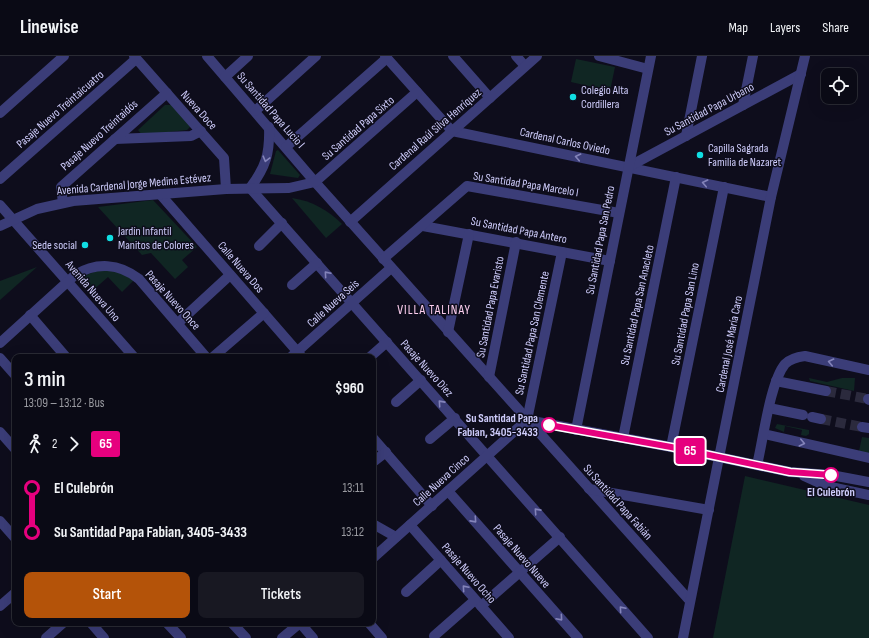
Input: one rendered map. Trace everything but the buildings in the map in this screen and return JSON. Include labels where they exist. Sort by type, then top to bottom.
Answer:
[{"type":"street","points":[[0,112],[64,56]]},
{"type":"street","name":"Su Santidad Papa Lucio I","points":[[207,56],[316,182]]},
{"type":"street","points":[[225,77],[248,56]]},
{"type":"street","points":[[255,111],[316,56]]},
{"type":"street","points":[[453,56],[490,98]]},
{"type":"street","points":[[516,56],[525,66]]},
{"type":"street","name":"Cardenal Raúl Silva Henríquez","points":[[350,222],[537,56]]},
{"type":"street","points":[[599,56],[648,69]]},
{"type":"street","name":"Su Santidad Papa San Pedro","points":[[576,430],[651,56]]},
{"type":"street","points":[[686,136],[702,56]]},
{"type":"street","points":[[743,105],[753,56]]},
{"type":"street","name":"Cardenal José María Caro","points":[[683,638],[771,197],[805,56]]},
{"type":"street","name":"Nueva Doce","points":[[135,57],[224,158],[226,189]]},
{"type":"street","name":"Pasaje Nuevo Treintaicuatro","points":[[0,179],[135,57]]},
{"type":"street","points":[[286,147],[386,57],[452,131]]},
{"type":"street","name":"Su Santidad Papa Urbano","points":[[628,167],[801,74]]},
{"type":"street","name":"Su Santidad Papa Sixto","points":[[316,182],[417,92]]},
{"type":"street","name":"Pasaje Nuevo Treintaidós","points":[[63,203],[61,187],[167,93]]},
{"type":"street","points":[[250,188],[262,173],[266,161],[270,145],[269,127]]},
{"type":"street","points":[[115,139],[191,136],[200,131]]},
{"type":"street","name":"Cardenal Carlos Oviedo","points":[[452,131],[771,197]]},
{"type":"street","name":"Su Santidad Papa San Anacleto","points":[[623,438],[676,177]]},
{"type":"street","points":[[316,182],[527,420],[671,447],[801,474],[831,475],[869,482]]},
{"type":"street","name":"Avenida Cardenal Jorge Medina Estévez","points":[[0,226],[12,219],[37,209],[63,203],[226,189],[289,188],[316,182]]},
{"type":"street","name":"Su Santidad Papa Marcelo I","points":[[383,259],[423,226],[467,186],[619,213]]},
{"type":"street","name":"Su Santidad Papa San Lino","points":[[671,447],[724,187]]},
{"type":"street","name":"Pasaje Nuevo Diez","points":[[250,188],[648,638]]},
{"type":"street","name":"Calle Nueva Dos","points":[[160,194],[264,313],[296,354]]},
{"type":"street","name":"Avenida Nueva Uno","points":[[0,205],[131,354]]},
{"type":"street","points":[[259,246],[282,223]]},
{"type":"street","name":"Su Santidad Papa Antero","points":[[423,226],[516,242],[610,261]]},
{"type":"street","points":[[448,332],[469,234]]},
{"type":"street","name":"Su Santidad Papa Evaristo","points":[[489,377],[516,242]]},
{"type":"street","name":"Su Santidad Papa San Clemente","points":[[527,420],[562,252]]},
{"type":"street","points":[[292,285],[317,263]]},
{"type":"street","name":"Pasaje Nuevo Once","points":[[0,343],[74,275],[89,268],[104,266],[121,268],[139,279],[204,354]]},
{"type":"street","name":"Calle Nueva Seis","points":[[298,354],[392,268]]},
{"type":"street","points":[[178,323],[230,275]]},
{"type":"street","points":[[216,354],[264,313]]},
{"type":"street","points":[[30,315],[63,354]]},
{"type":"street","points":[[373,354],[387,342]]},
{"type":"street","points":[[757,465],[776,381],[785,365],[791,359],[800,356],[869,370]]},
{"type":"street","points":[[0,358],[12,372]]},
{"type":"street","points":[[396,402],[421,380]]},
{"type":"street","points":[[776,381],[826,391]]},
{"type":"street","points":[[769,408],[812,417]]},
{"type":"street","points":[[430,439],[455,418]]},
{"type":"street","name":"Su Santidad Papa Fabián","points":[[527,420],[690,601]]},
{"type":"street","name":"Calle Nueva Cinco","points":[[376,555],[527,420]]},
{"type":"street","points":[[543,438],[545,430],[552,425]]},
{"type":"street","points":[[0,432],[12,446]]},
{"type":"street","points":[[764,434],[869,458]]},
{"type":"street","points":[[376,441],[432,506]]},
{"type":"street","points":[[376,460],[386,452]]},
{"type":"street","points":[[801,474],[826,486],[869,494]]},
{"type":"street","points":[[589,489],[709,510]]},
{"type":"street","name":"Pasaje Nuevo Nueve","points":[[448,491],[578,638]]},
{"type":"street","points":[[0,521],[12,535]]},
{"type":"street","name":"Pasaje Nuevo Ocho","points":[[410,525],[508,638]]},
{"type":"street","points":[[376,526],[396,537]]},
{"type":"street","points":[[434,636],[520,572],[560,537]]},
{"type":"street","points":[[406,592],[441,560]]},
{"type":"street","points":[[0,606],[12,596]]},
{"type":"street","points":[[46,638],[60,626]]},
{"type":"street","points":[[94,626],[104,638]]},
{"type":"street","points":[[170,626],[181,638]]},
{"type":"street","points":[[235,626],[246,638]]},
{"type":"street","points":[[282,638],[296,626]]},
{"type":"street","points":[[303,626],[313,638]]},
{"type":"street","points":[[372,626],[382,638]]},
{"type":"green space","points":[[576,59],[615,67],[610,91],[571,82]]},
{"type":"green space","points":[[165,105],[171,105],[191,126],[187,130],[142,135],[138,130]]},
{"type":"green space","points":[[278,150],[300,175],[298,178],[270,174],[276,151]]},
{"type":"green space","points":[[292,198],[306,201],[319,207],[331,214],[342,224],[326,238]]},
{"type":"green space","points":[[153,200],[197,247],[182,260],[188,267],[175,279],[151,253],[142,255],[98,207]]},
{"type":"green space","points":[[37,267],[0,300],[0,281]]},
{"type":"green space","points":[[100,270],[119,272],[134,280],[122,292],[108,277],[92,291],[80,277]]},
{"type":"green space","points":[[809,378],[827,382],[842,378],[855,378],[854,391],[810,381]]},
{"type":"green space","points":[[777,424],[809,430],[809,434],[806,436],[801,435],[802,430],[785,426],[784,432],[775,428]]},
{"type":"green space","points":[[862,437],[869,438],[869,454],[859,451]]},
{"type":"green space","points":[[745,476],[869,505],[869,638],[713,638]]},
{"type":"tunnel","points":[[826,391],[868,399]]},
{"type":"tunnel","points":[[821,419],[862,427]]},
{"type":"bus line","name":"65","points":[[549,425],[671,447],[801,474],[831,475]]},
{"type":"place","name":"Colegio Alta Cordillera","points":[[573,97]]},
{"type":"place","name":"Capilla Sagrada Familia de Nazaret","points":[[700,155]]},
{"type":"place","name":"Jardín Infantil Manitos de Colores","points":[[110,238]]},
{"type":"place","name":"Sede social","points":[[85,245]]},
{"type":"place","name":"Su Santidad Papa Fabian, 3405-3433","points":[[549,425]]},
{"type":"place","name":"El Culebrón","points":[[831,475]]},
{"type":"district","name":"VILLA TALINAY","points":[[434,309]]}]
